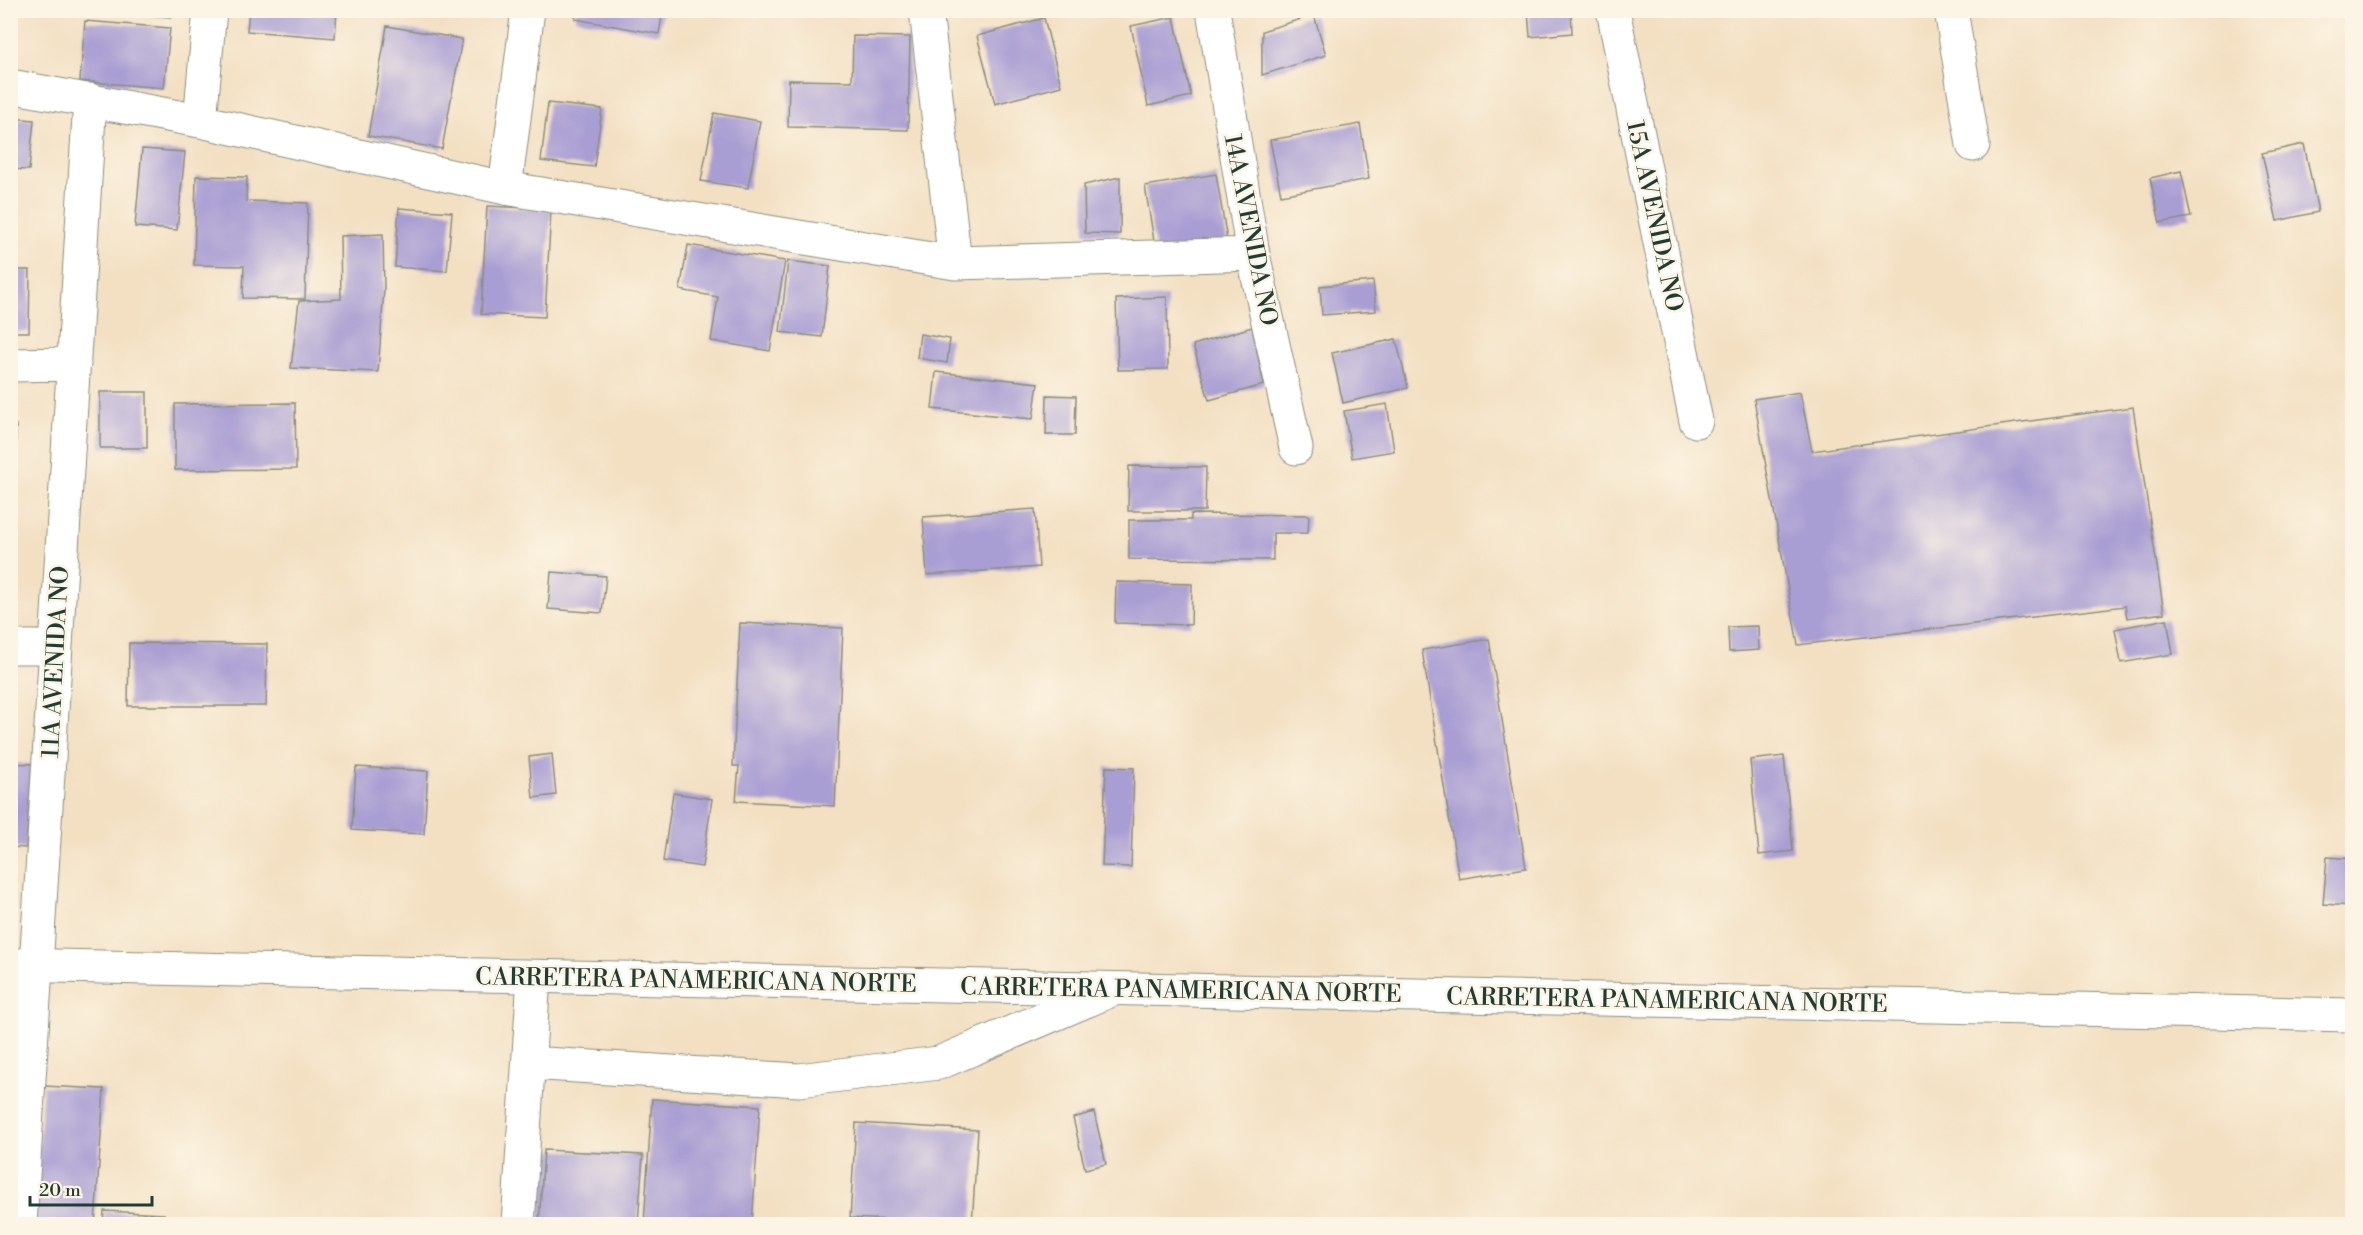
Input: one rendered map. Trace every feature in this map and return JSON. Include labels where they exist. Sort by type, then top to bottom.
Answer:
[{"type":"main road","points":[[200,121],[210,10]]},
{"type":"main road","points":[[504,188],[528,10]]},
{"type":"main road","points":[[926,10],[955,263]]},
{"type":"main road","name":"14A AVENIDA NO","points":[[1213,10],[1253,254],[1296,448]]},
{"type":"main road","name":"15A AVENIDA NO","points":[[1613,10],[1696,421]]},
{"type":"main road","points":[[1951,10],[1973,145]]},
{"type":"main road","points":[[10,86],[200,121],[504,188],[955,263],[1253,254]]},
{"type":"main road","name":"11A AVENIDA NO","points":[[20,1224],[23,965],[56,647],[90,100]]},
{"type":"main road","points":[[10,365],[74,364]]},
{"type":"main road","points":[[10,647],[56,647]]},
{"type":"main road","name":"CARRETERA PANAMERICANA NORTE","points":[[23,965],[2352,1015]]},
{"type":"main road","points":[[518,1224],[534,976]]},
{"type":"main road","points":[[529,1063],[799,1080],[927,1065],[939,1063],[1114,989]]},
{"type":"building","points":[[108,10],[172,10],[172,17],[108,12]]},
{"type":"building","points":[[249,10],[337,10],[335,38],[247,31]]},
{"type":"building","points":[[576,10],[663,10],[659,34],[575,19]]},
{"type":"building","points":[[1528,10],[1571,10],[1572,33],[1530,37]]},
{"type":"building","points":[[1314,15],[1326,55],[1262,75],[1262,31]]},
{"type":"building","points":[[1174,17],[1191,96],[1148,106],[1131,26]]},
{"type":"building","points":[[1044,18],[1061,86],[995,104],[977,36]]},
{"type":"building","points":[[85,21],[170,28],[164,88],[80,81]]},
{"type":"building","points":[[387,26],[462,39],[442,149],[368,136]]},
{"type":"building","points":[[853,36],[910,37],[908,130],[788,127],[789,80],[852,81]]},
{"type":"building","points":[[548,103],[602,109],[594,167],[541,161]]},
{"type":"building","points":[[714,113],[760,121],[748,188],[701,181]]},
{"type":"building","points":[[10,118],[34,120],[29,170],[10,169]]},
{"type":"building","points":[[1360,124],[1369,179],[1281,195],[1270,140]]},
{"type":"building","points":[[2304,144],[2318,212],[2277,221],[2262,153]]},
{"type":"building","points":[[142,149],[185,152],[177,230],[135,227]]},
{"type":"building","points":[[2181,171],[2191,217],[2160,223],[2150,178]]},
{"type":"building","points":[[1216,174],[1227,240],[1156,253],[1145,186]]},
{"type":"building","points":[[196,176],[247,177],[246,201],[308,203],[305,299],[243,298],[244,266],[194,265]]},
{"type":"building","points":[[1120,177],[1120,234],[1085,233],[1084,185]]},
{"type":"building","points":[[487,206],[551,209],[545,317],[481,314]]},
{"type":"building","points":[[399,208],[452,212],[447,271],[395,267]]},
{"type":"building","points":[[383,234],[384,289],[378,372],[291,368],[299,301],[341,299],[340,236]]},
{"type":"building","points":[[688,245],[785,261],[770,351],[711,341],[718,297],[680,290]]},
{"type":"building","points":[[788,261],[830,266],[822,337],[780,332]]},
{"type":"building","points":[[10,270],[30,270],[29,332],[10,332]]},
{"type":"building","points":[[1373,281],[1376,311],[1322,315],[1320,286]]},
{"type":"building","points":[[1167,297],[1168,369],[1118,370],[1116,299]]},
{"type":"building","points":[[1252,327],[1264,385],[1209,400],[1193,345]]},
{"type":"building","points":[[920,334],[950,339],[947,363],[917,358]]},
{"type":"building","points":[[1396,339],[1408,388],[1343,403],[1332,353]]},
{"type":"building","points":[[936,372],[1038,383],[1033,419],[932,409]]},
{"type":"building","points":[[100,392],[147,392],[147,448],[100,448]]},
{"type":"building","points":[[1800,392],[1812,451],[2133,407],[2164,613],[2127,618],[2125,606],[1798,645],[1754,399]]},
{"type":"building","points":[[1047,395],[1076,396],[1075,435],[1046,435]]},
{"type":"building","points":[[295,403],[296,469],[175,470],[175,404]]},
{"type":"building","points":[[1387,404],[1394,451],[1352,458],[1344,411]]},
{"type":"building","points":[[10,425],[16,425],[16,482],[10,482]]},
{"type":"building","points":[[1129,466],[1206,467],[1205,511],[1128,511]]},
{"type":"building","points":[[1035,509],[1039,567],[927,575],[923,517]]},
{"type":"building","points":[[1191,514],[1309,515],[1308,533],[1273,533],[1273,560],[1129,559],[1129,520],[1191,520]]},
{"type":"building","points":[[551,572],[606,576],[602,613],[548,609]]},
{"type":"building","points":[[1116,582],[1192,584],[1191,625],[1115,623]]},
{"type":"building","points":[[2167,619],[2173,654],[2121,663],[2115,629]]},
{"type":"building","points":[[740,623],[843,628],[835,806],[736,801],[739,766],[733,766]]},
{"type":"building","points":[[1758,626],[1759,650],[1729,652],[1728,627]]},
{"type":"building","points":[[1489,639],[1526,868],[1459,879],[1422,650]]},
{"type":"building","points":[[129,643],[267,644],[266,706],[128,706]]},
{"type":"building","points":[[552,754],[556,795],[533,798],[529,757]]},
{"type":"building","points":[[1784,756],[1793,851],[1759,855],[1750,760]]},
{"type":"building","points":[[10,763],[32,764],[26,848],[10,847]]},
{"type":"building","points":[[356,767],[428,771],[424,834],[352,830]]},
{"type":"building","points":[[1106,767],[1134,768],[1131,867],[1102,866]]},
{"type":"building","points":[[673,793],[712,799],[702,867],[663,861]]},
{"type":"building","points":[[2327,857],[2352,859],[2352,906],[2323,904]]},
{"type":"building","points":[[43,1086],[104,1089],[95,1224],[34,1224]]},
{"type":"building","points":[[652,1099],[760,1106],[752,1224],[644,1224]]},
{"type":"building","points":[[1094,1112],[1106,1164],[1085,1169],[1073,1118]]},
{"type":"building","points":[[856,1123],[978,1130],[972,1224],[850,1218]]},
{"type":"building","points":[[544,1150],[643,1155],[638,1224],[539,1224]]},
{"type":"building","points":[[104,1211],[164,1214],[164,1224],[103,1224]]}]
